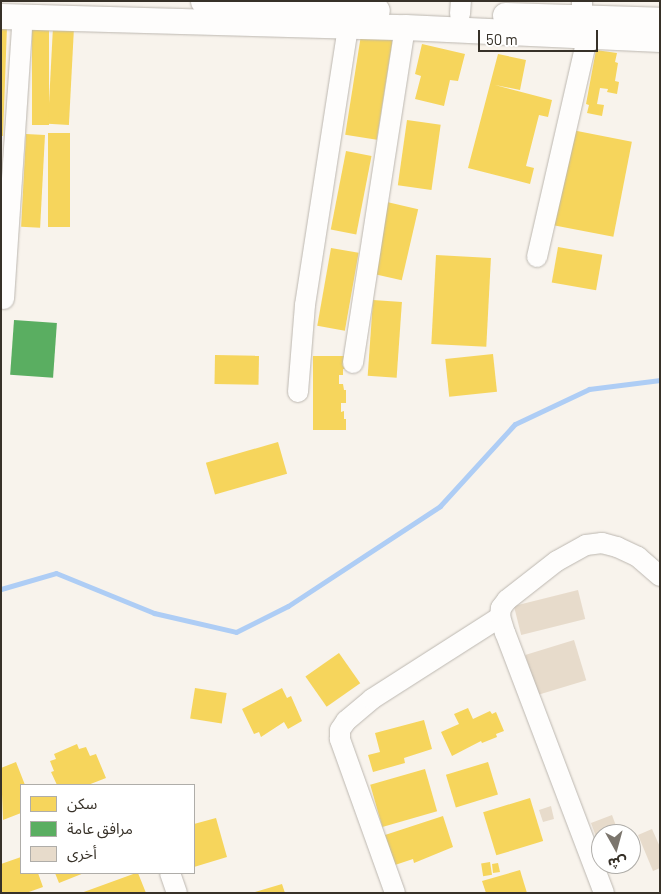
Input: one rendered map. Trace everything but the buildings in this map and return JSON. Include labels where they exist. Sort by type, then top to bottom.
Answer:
[{"type":"main road","points":[[202,1],[461,8],[584,18],[660,20]]},
{"type":"main road","points":[[12,16],[405,27],[584,18],[660,40]]},
{"type":"street","points":[[4,299],[12,16]]},
{"type":"street","points":[[537,257],[584,18]]},
{"type":"street","points":[[298,392],[304,305],[348,26]]},
{"type":"street","points":[[353,363],[405,27]]},
{"type":"street","points":[[604,893],[500,617],[501,608],[507,600],[557,561],[586,545],[602,544],[617,547],[638,558],[660,576]]},
{"type":"street","points":[[395,893],[340,739],[340,730],[346,721],[372,699],[500,617]]},
{"type":"street","points":[[170,874],[177,893]]},
{"type":"waterway","points":[[1,589],[56,573],[154,613],[236,632],[288,606],[440,506],[515,424],[589,389],[660,380]]}]
